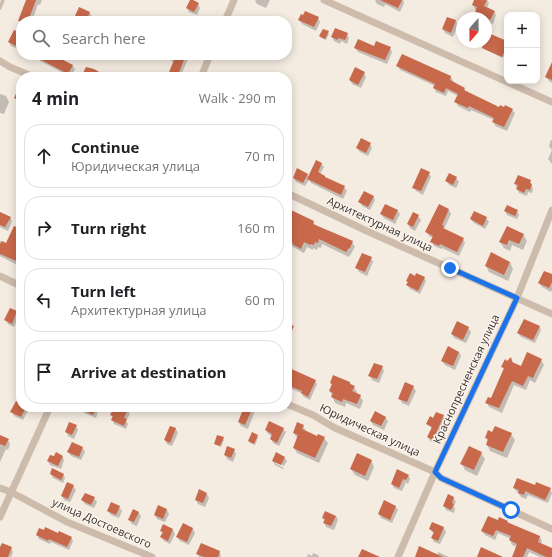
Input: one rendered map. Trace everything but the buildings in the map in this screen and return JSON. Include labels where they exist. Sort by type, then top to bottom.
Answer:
[{"type":"street","points":[[227,16],[234,0]]},
{"type":"street","points":[[324,0],[552,102]]},
{"type":"street","points":[[203,72],[208,60]]},
{"type":"street","points":[[0,61],[22,72]]},
{"type":"street","name":"Архитектурная улица","points":[[292,195],[369,232],[552,314]]},
{"type":"street","name":"Краснопресненская улица","points":[[398,557],[435,472],[517,298],[552,210]]},
{"type":"street","points":[[0,276],[16,284]]},
{"type":"street","name":"Юридическая улица","points":[[292,406],[313,415],[335,428],[435,472],[441,478],[552,529]]},
{"type":"street","points":[[0,517],[48,412]]},
{"type":"street","name":"улица Достоевского","points":[[0,488],[11,492],[67,522],[152,557]]},
{"type":"lane","points":[[0,8],[3,0]]},
{"type":"route","points":[[450,268],[517,298],[435,472],[441,478],[511,510]]}]
